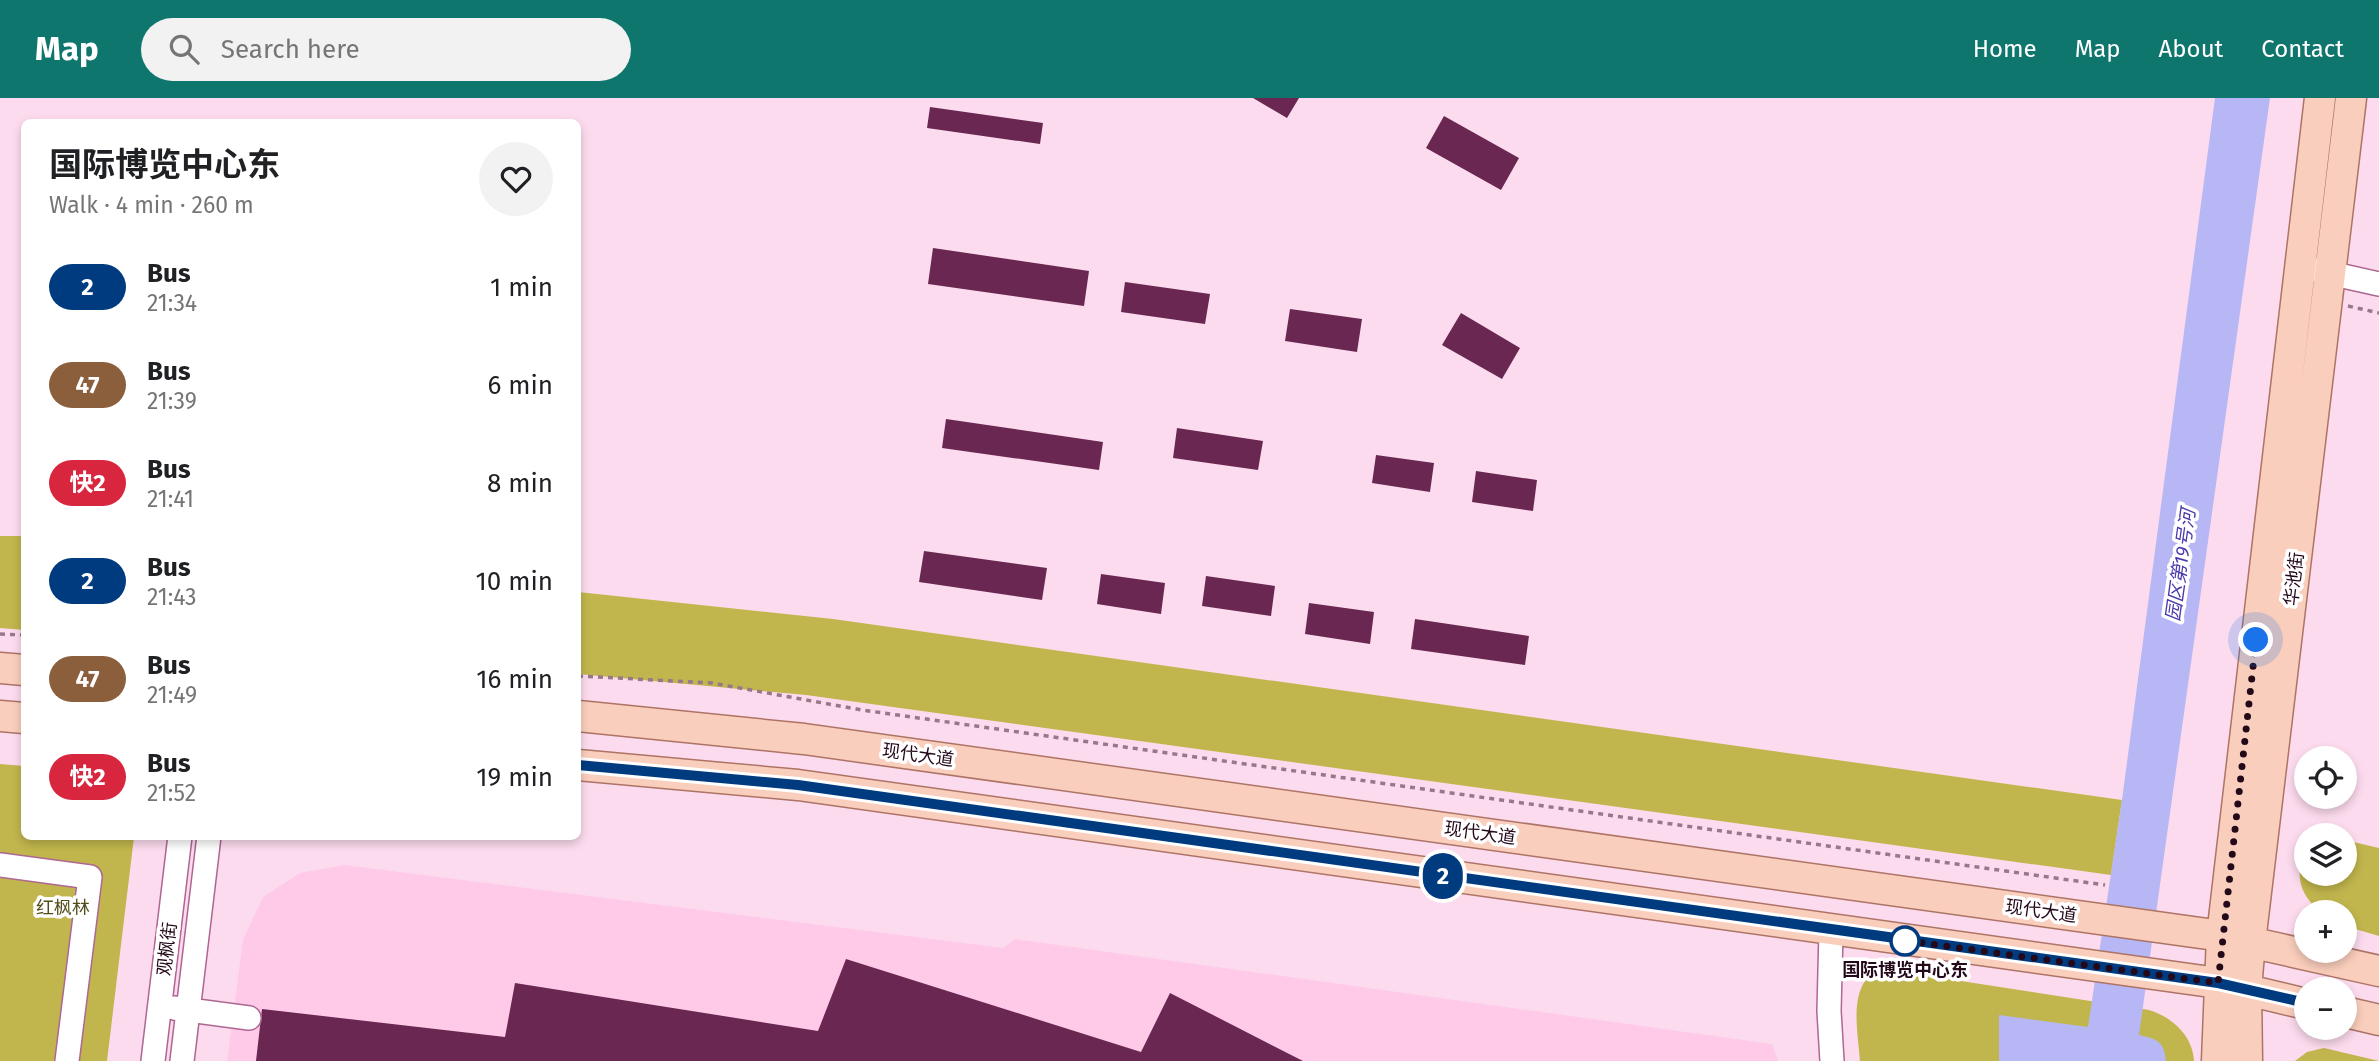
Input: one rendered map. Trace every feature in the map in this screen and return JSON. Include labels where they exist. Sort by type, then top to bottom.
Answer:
[{"type":"main road","name":"华池街","points":[[2217,1061],[2232,986],[2299,268],[2320,98]]},
{"type":"main road","name":"华池街","points":[[2236,939],[2330,272],[2351,98]]},
{"type":"main road","points":[[0,668],[21,670]]},
{"type":"main road","points":[[0,716],[21,718]]},
{"type":"main road","name":"现代大道","points":[[581,716],[804,739],[2154,927],[2236,939],[2379,971]]},
{"type":"main road","points":[[581,765],[798,785],[1831,931],[2148,973],[2232,986],[2294,1000]]},
{"type":"main road","name":"华池街","points":[[2232,986],[2247,1061]]},
{"type":"main road","points":[[2357,1015],[2379,1020]]},
{"type":"street","points":[[2299,268],[2330,272],[2379,284]]},
{"type":"street","name":"观枫街","points":[[153,1061],[180,840]]},
{"type":"street","name":"观枫街","points":[[182,1061],[209,840]]},
{"type":"street","points":[[0,865],[90,877],[66,1061]]},
{"type":"street","points":[[1831,931],[1829,1012],[1832,1061]]},
{"type":"street","points":[[160,1006],[249,1018]]},
{"type":"path","points":[[0,634],[21,635]]},
{"type":"path","points":[[581,676],[712,683],[862,710],[2105,885]]},
{"type":"shaded area","points":[[344,865],[1003,948],[1015,939],[1772,1044],[1778,1061],[227,1061],[243,940],[263,897],[300,873]]},
{"type":"green space","points":[[0,536],[21,536],[21,630],[0,628]]},
{"type":"green space","points":[[581,592],[833,619],[2122,800],[2111,875],[806,695],[581,674]]},
{"type":"green space","name":"红枫林","points":[[0,764],[21,766],[21,840],[134,840],[107,1061],[0,1061]]},
{"type":"green space","points":[[2357,843],[2379,848],[2379,936],[2357,930],[2357,900],[2309,900],[2302,886],[2357,886]]},
{"type":"green space","points":[[1883,969],[2149,1010],[2166,1017],[2180,1029],[2190,1043],[2194,1061],[1860,1061],[1857,1022],[1859,995],[1871,975]]},
{"type":"green space","points":[[2324,1048],[2379,1061],[2295,1061],[2307,1052]]},
{"type":"water","name":"园区第19号河","points":[[2215,98],[2270,98],[2139,1035],[2158,1042],[2166,1061],[1999,1061],[1999,1015],[2088,1027],[2122,800]]},
{"type":"building","points":[[1253,98],[1299,98],[1287,118]]},
{"type":"building","points":[[930,107],[1043,123],[1040,144],[927,128]]},
{"type":"building","points":[[1444,116],[1519,158],[1501,190],[1426,148]]},
{"type":"building","points":[[933,248],[1089,271],[1084,306],[928,284]]},
{"type":"building","points":[[1125,282],[1210,294],[1205,324],[1121,312]]},
{"type":"building","points":[[1290,309],[1362,319],[1357,352],[1285,341]]},
{"type":"building","points":[[1461,313],[1520,348],[1502,379],[1442,345]]},
{"type":"building","points":[[946,419],[1103,442],[1099,470],[942,448]]},
{"type":"building","points":[[1177,428],[1263,441],[1258,470],[1173,458]]},
{"type":"building","points":[[1376,455],[1434,463],[1430,492],[1372,483]]},
{"type":"building","points":[[1476,471],[1537,480],[1533,511],[1472,502]]},
{"type":"building","points":[[924,551],[1047,568],[1042,600],[919,582]]},
{"type":"building","points":[[1101,574],[1165,583],[1161,614],[1097,604]]},
{"type":"building","points":[[1206,576],[1275,586],[1271,616],[1202,606]]},
{"type":"building","points":[[1309,603],[1374,612],[1370,644],[1305,634]]},
{"type":"building","points":[[1415,619],[1529,636],[1525,665],[1411,649]]},
{"type":"building","points":[[846,959],[1141,1052],[1170,993],[1303,1061],[256,1061],[262,1009],[505,1037],[515,983],[818,1031]]},
{"type":"bus line","name":"2","points":[[581,765],[798,785],[2218,983],[2294,1000]]},
{"type":"place","name":"国际博览中心东","points":[[1905,941]]},
{"type":"route","points":[[1905,941],[1901,940],[2218,983],[2256,640]]}]
